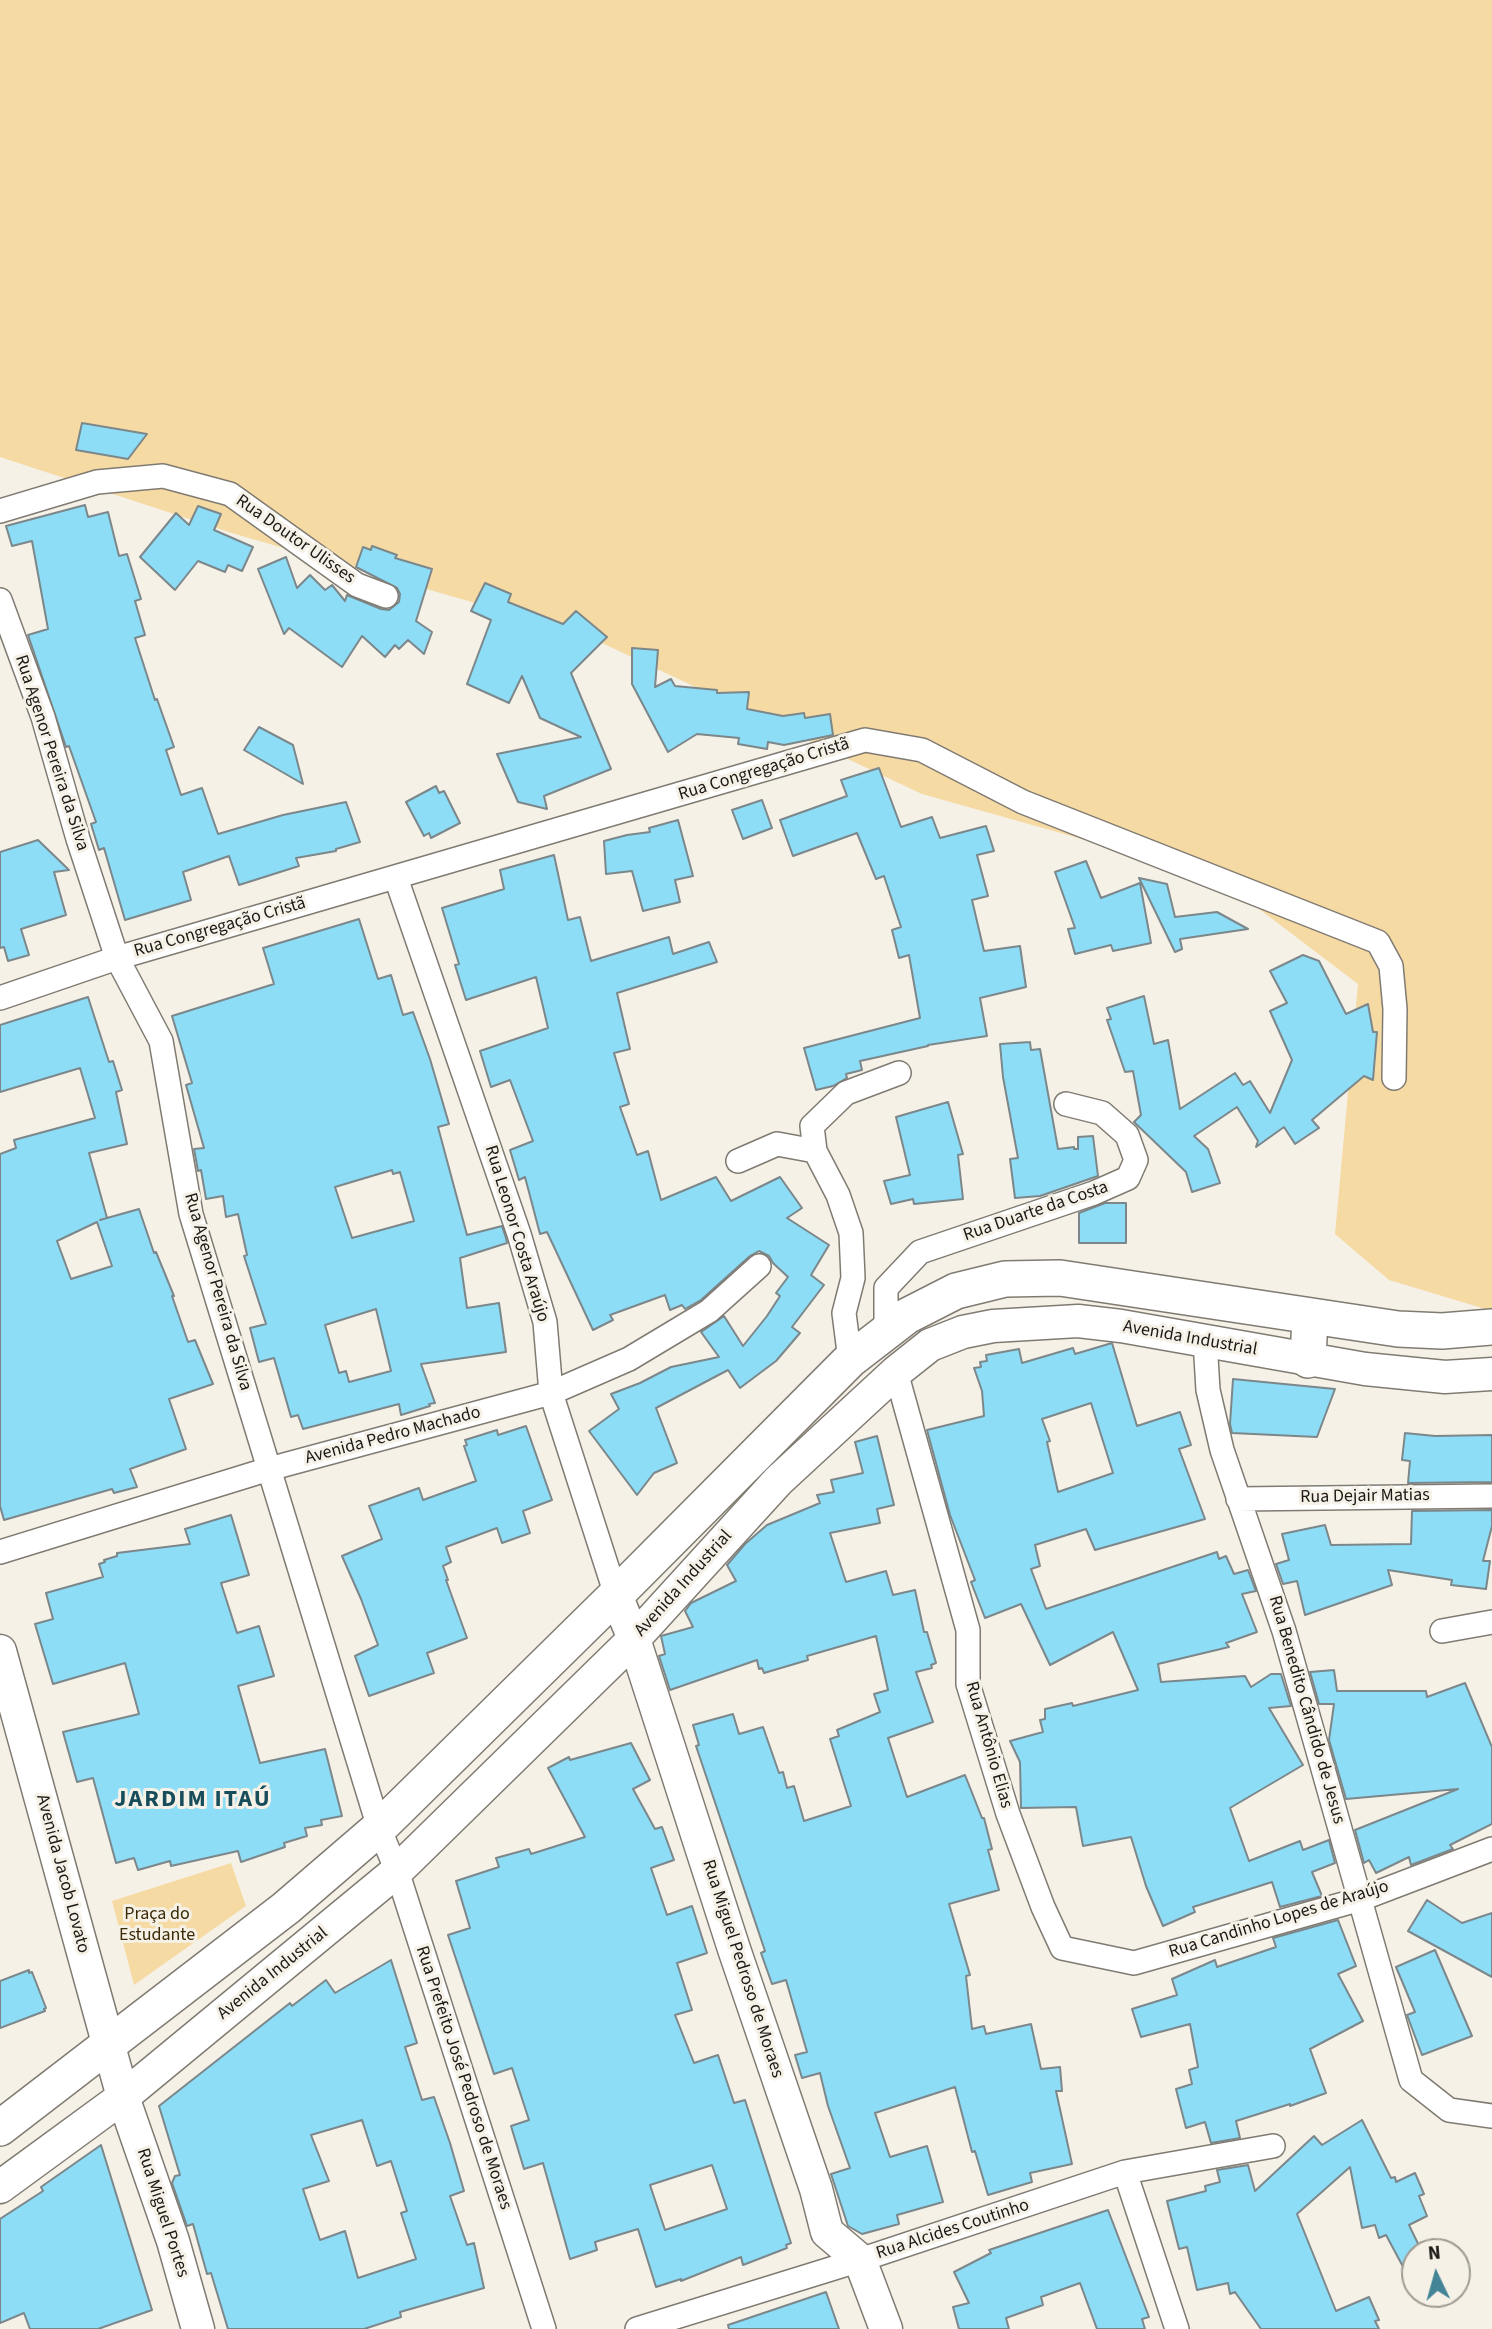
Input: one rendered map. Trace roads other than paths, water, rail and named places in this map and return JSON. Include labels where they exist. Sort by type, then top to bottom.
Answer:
[{"type":"main road","name":"Avenida Industrial","points":[[0,2128],[286,1908],[379,1828],[850,1360],[907,1316],[956,1291],[1005,1279],[1060,1278],[1409,1330],[1442,1331],[1492,1327]]},
{"type":"main road","points":[[1308,1360],[1310,1316]]},
{"type":"street","name":"Rua Doutor Ulisses","points":[[0,511],[97,482],[163,476],[230,494],[357,585],[386,596]]},
{"type":"street","name":"Rua Agenor Pereira da Silva","points":[[0,600],[43,717],[78,839],[117,958],[161,1041],[191,1214],[379,1828]]},
{"type":"street","name":"Rua Congregação Cristã","points":[[0,998],[117,958],[865,740],[922,750],[1023,802],[1378,942],[1391,965],[1395,1009],[1394,1078]]},
{"type":"street","name":"Rua Leonor Costa Araújo","points":[[396,878],[519,1234],[545,1322],[551,1393],[616,1595]]},
{"type":"street","points":[[850,1360],[844,1313],[853,1278],[851,1233],[838,1195],[815,1151],[811,1126],[846,1093],[899,1073]]},
{"type":"street","name":"Rua Duarte da Costa","points":[[886,1332],[887,1288],[920,1252],[1094,1193],[1128,1178],[1136,1160],[1127,1135],[1102,1113],[1066,1104]]},
{"type":"street","points":[[738,1161],[777,1144],[815,1151]]},
{"type":"street","name":"Avenida Pedro Machado","points":[[0,1552],[270,1469],[551,1393],[629,1359],[709,1311],[759,1266]]},
{"type":"street","name":"Avenida Industrial","points":[[0,2188],[123,2097],[397,1871],[634,1639],[778,1481],[896,1372],[930,1345],[963,1332],[993,1326],[1077,1321],[1121,1325],[1365,1369],[1445,1377],[1492,1374]]},
{"type":"street","name":"Rua Benedito Cândido de Jesus","points":[[1205,1341],[1208,1390],[1222,1450],[1284,1630],[1410,2080],[1449,2110],[1492,2116]]},
{"type":"street","name":"Rua Antônio Elias","points":[[896,1372],[968,1630],[968,1684],[1008,1814],[1043,1907],[1062,1948]]},
{"type":"street","name":"Rua Dejair Matias","points":[[1238,1499],[1492,1496]]},
{"type":"street","name":"Rua Miguel Pedroso de Moraes","points":[[616,1595],[634,1639],[734,1950],[816,2189],[827,2232],[860,2260],[887,2329]]},
{"type":"street","points":[[1442,1631],[1492,1622]]},
{"type":"street","name":"Avenida Jacob Lovato","points":[[0,1651],[123,2097]]},
{"type":"street","name":"Rua Prefeito José Pedroso de Moraes","points":[[379,1828],[397,1871],[544,2329]]},
{"type":"street","name":"Rua Candinho Lopes de Araújo","points":[[1062,1948],[1134,1963],[1361,1899],[1492,1849]]},
{"type":"street","name":"Rua Miguel Portes","points":[[123,2097],[173,2241],[198,2329]]},
{"type":"street","name":"Rua Alcides Coutinho","points":[[637,2329],[860,2260],[1125,2172],[1273,2146]]},
{"type":"street","points":[[1125,2172],[1177,2329]]},
{"type":"district","name":"JARDIM ITAÚ","points":[[193,1801]]},
{"type":"park label","name":"Praça do Estudante","points":[[157,1925]]}]
